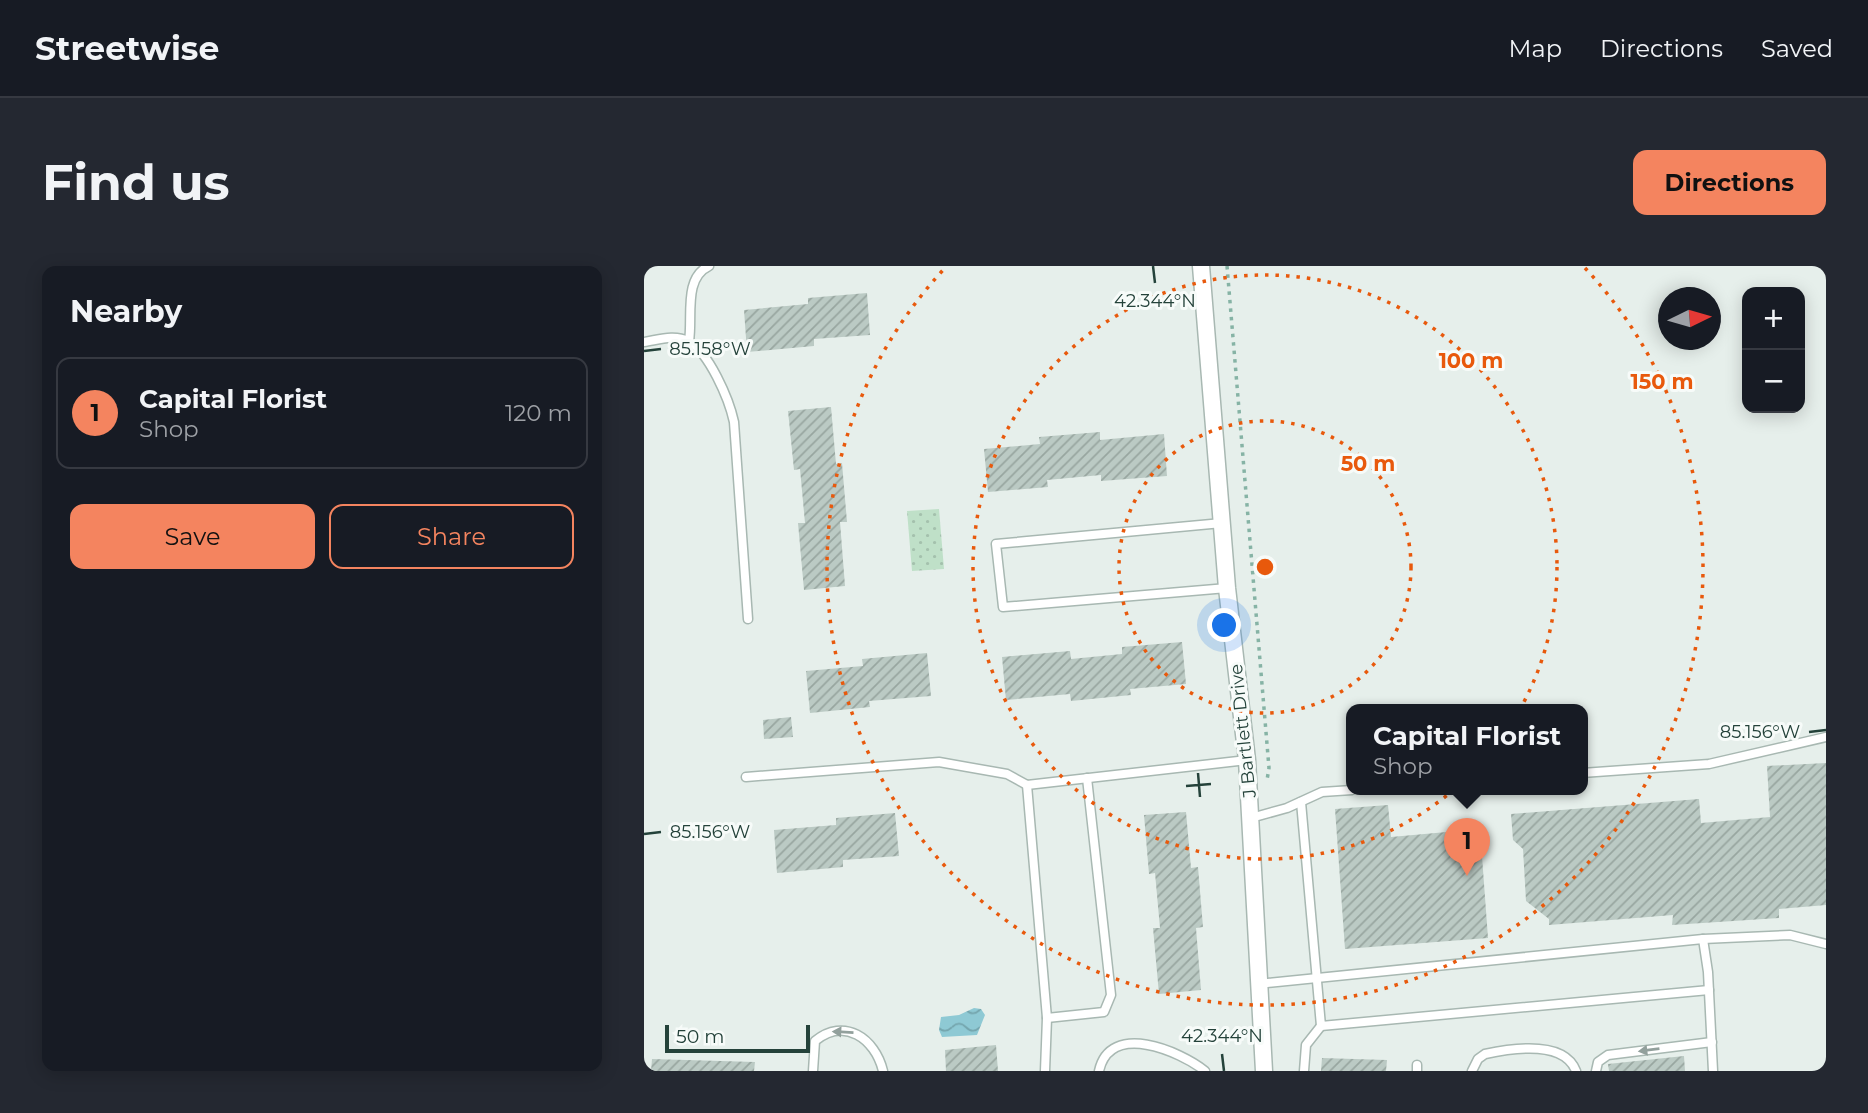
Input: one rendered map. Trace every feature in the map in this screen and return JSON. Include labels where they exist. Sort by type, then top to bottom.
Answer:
[{"type":"street","name":"J Bartlett Drive","points":[[1201,266],[1227,588],[1247,760],[1264,1071]]},
{"type":"lane","points":[[689,341],[692,283],[701,270],[709,266]]},
{"type":"lane","points":[[644,342],[671,337],[689,341],[704,358],[728,397],[734,422],[748,618]]},
{"type":"lane","points":[[1222,523],[996,544],[1003,607],[1227,588]]},
{"type":"lane","points":[[1588,773],[1709,764],[1826,737]]},
{"type":"lane","points":[[746,777],[939,762],[1007,775],[1027,785],[1247,760]]},
{"type":"lane","points":[[1047,1018],[1104,1012],[1111,996],[1087,778]]},
{"type":"lane","points":[[1027,785],[1047,1018],[1045,1071]]},
{"type":"lane","points":[[1251,818],[1301,802],[1322,792],[1346,790]]},
{"type":"lane","points":[[1301,802],[1321,1026],[1306,1045],[1304,1071]]},
{"type":"lane","points":[[1258,984],[1703,939],[1790,935],[1826,944]]},
{"type":"lane","points":[[1703,939],[1709,989],[1713,1071]]},
{"type":"lane","points":[[1321,1026],[1709,989]]},
{"type":"lane","points":[[813,1071],[815,1041],[825,1032],[852,1031],[864,1037],[874,1047],[883,1071]]},
{"type":"lane","points":[[1595,1071],[1598,1062],[1608,1055],[1712,1042]]},
{"type":"lane","points":[[1099,1071],[1106,1056],[1118,1048],[1134,1044],[1176,1053],[1205,1071]]},
{"type":"lane","points":[[1472,1071],[1478,1059],[1485,1054],[1545,1050],[1564,1054],[1572,1061],[1576,1071]]},
{"type":"path","points":[[1227,266],[1269,768],[1268,778],[1263,782]]},
{"type":"green space","points":[[939,509],[944,569],[912,571],[907,511]]},
{"type":"water","points":[[974,1008],[981,1009],[985,1015],[977,1035],[942,1037],[939,1030],[941,1017],[959,1015]]},
{"type":"building","points":[[867,293],[870,335],[814,339],[814,346],[747,352],[744,310],[808,304],[808,298]]},
{"type":"building","points":[[831,407],[836,464],[842,463],[847,522],[840,522],[845,586],[804,590],[798,523],[805,523],[800,469],[794,470],[788,411]]},
{"type":"building","points":[[1100,432],[1100,440],[1164,434],[1167,476],[1101,481],[1101,475],[1047,480],[1048,487],[988,492],[984,449],[1040,444],[1039,437]]},
{"type":"building","points":[[1182,642],[1186,684],[1130,689],[1131,695],[1071,701],[1070,694],[1006,700],[1002,657],[1070,651],[1071,659],[1122,654],[1122,647]]},
{"type":"building","points":[[927,653],[931,696],[869,701],[870,707],[810,713],[806,671],[863,666],[862,659]]},
{"type":"building","points":[[791,717],[793,737],[764,739],[763,720]]},
{"type":"building","points":[[1826,763],[1826,905],[1779,909],[1779,918],[1672,925],[1673,915],[1549,925],[1549,919],[1526,901],[1523,849],[1513,840],[1511,814],[1699,799],[1701,823],[1770,817],[1767,766]]},
{"type":"building","points":[[1388,805],[1391,837],[1480,829],[1488,938],[1345,949],[1335,809]]},
{"type":"building","points":[[1186,812],[1191,868],[1198,867],[1203,927],[1196,928],[1201,990],[1159,994],[1153,928],[1160,928],[1155,873],[1149,874],[1144,815]]},
{"type":"building","points":[[895,813],[899,856],[843,860],[843,867],[777,873],[774,830],[836,825],[836,818]]},
{"type":"building","points":[[996,1045],[998,1071],[946,1071],[945,1050]]},
{"type":"building","points":[[1684,1056],[1685,1071],[1609,1071],[1608,1064]]},
{"type":"building","points":[[1322,1058],[1387,1060],[1386,1071],[1321,1071]]},
{"type":"building","points":[[652,1059],[755,1062],[754,1071],[651,1071]]},
{"type":"place","name":"Capital Florist","points":[[1467,876]]}]
